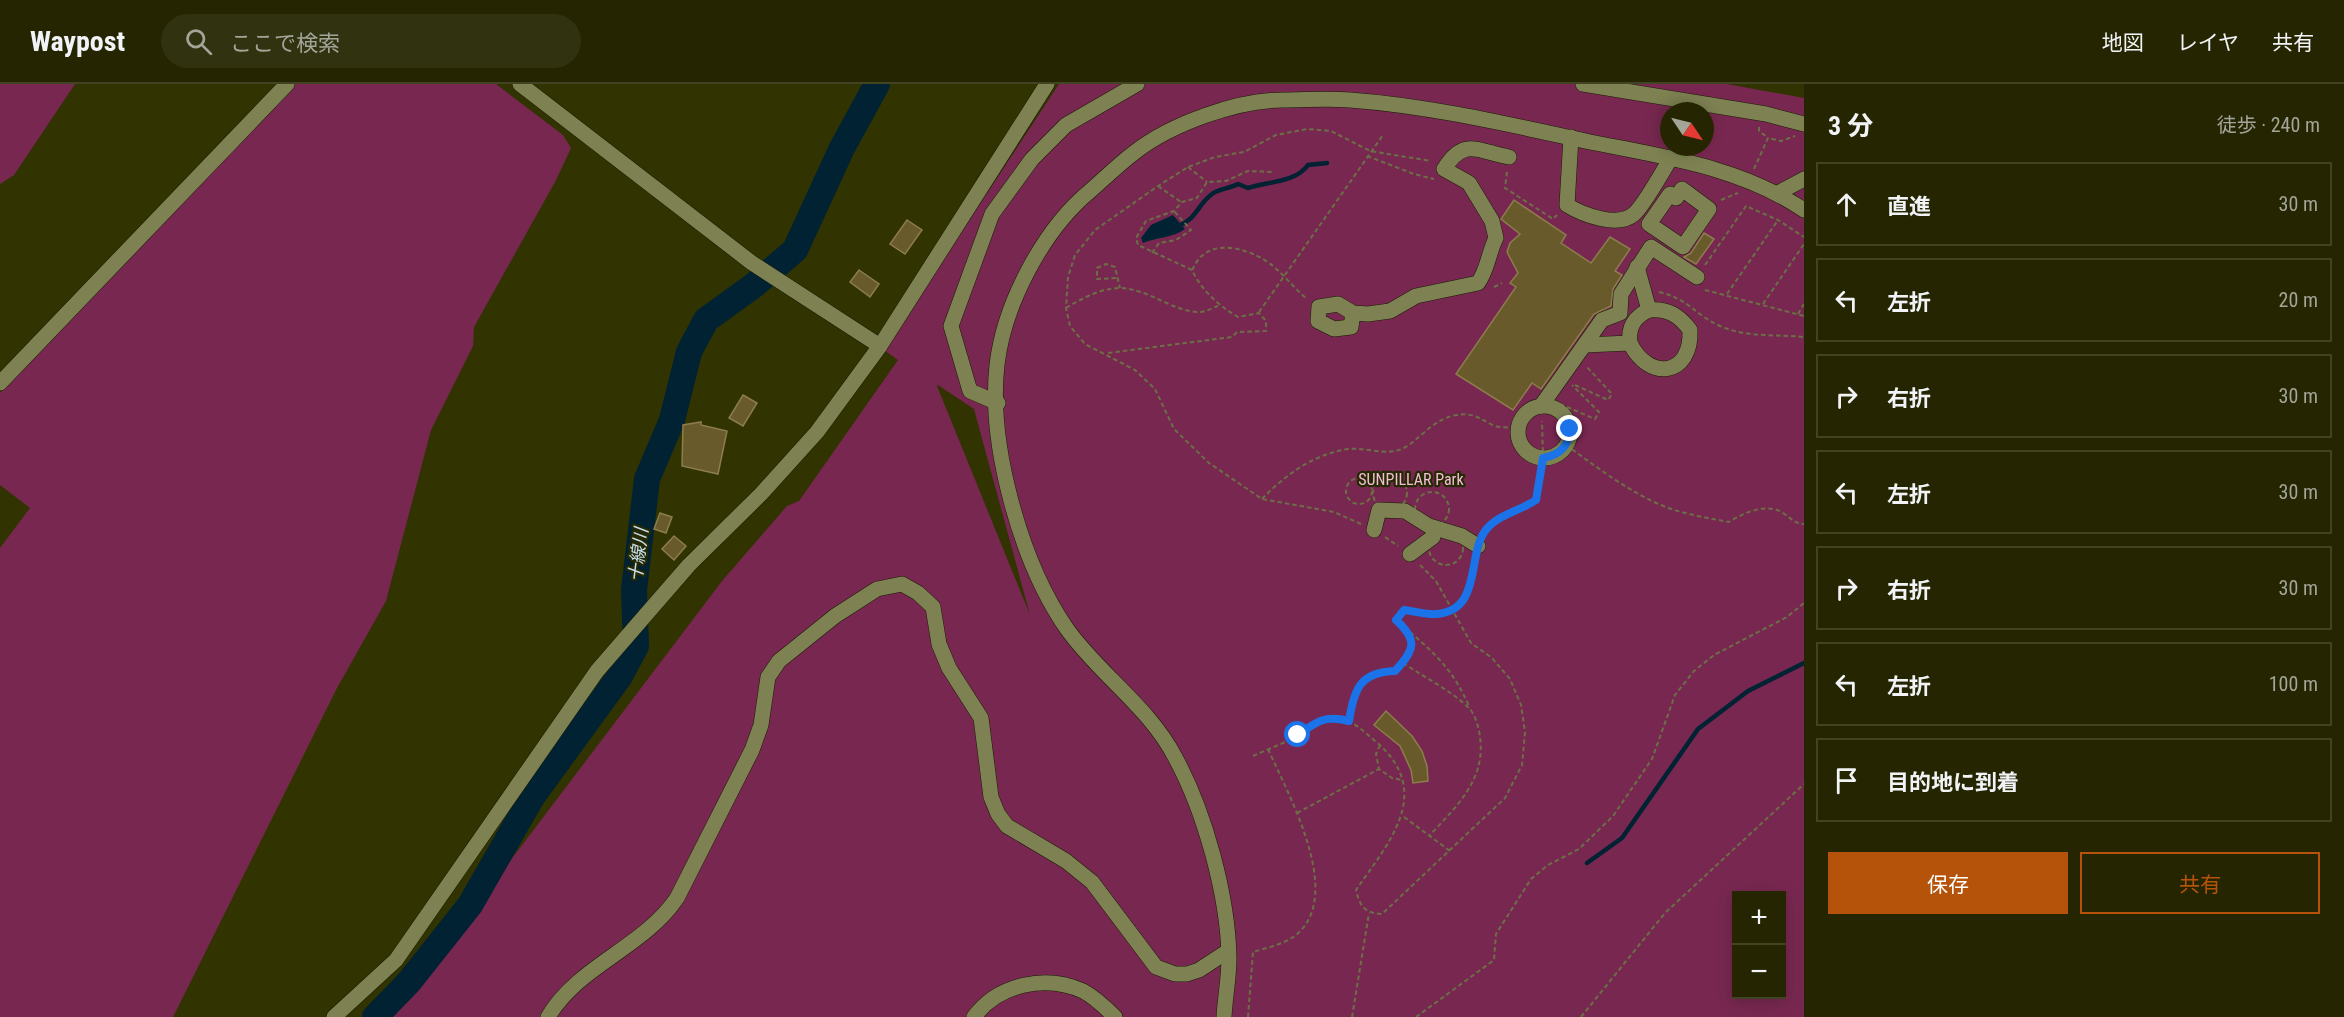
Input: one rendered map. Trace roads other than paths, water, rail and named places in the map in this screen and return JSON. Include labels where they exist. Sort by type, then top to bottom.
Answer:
[{"type":"street","points":[[0,383],[287,84]]},
{"type":"street","points":[[520,84],[752,263],[880,346]]},
{"type":"street","points":[[334,1017],[396,960],[597,671],[630,631],[689,565],[761,494],[817,432],[880,346],[1047,84]]},
{"type":"street","points":[[998,403],[970,391],[951,326],[992,214],[1032,159],[1065,125],[1137,84]]},
{"type":"street","points":[[1582,84],[1766,114],[1801,128]]},
{"type":"street","points":[[1224,1017],[1228,951],[1220,888],[1202,821],[1175,756],[1149,719],[1067,629],[1034,568],[1011,502],[998,432],[997,365],[1013,300],[1044,244],[1084,196],[1138,150],[1200,117],[1269,100],[1347,99],[1446,111],[1718,168],[1778,193],[1804,210]]},
{"type":"street","points":[[1570,137],[1567,205],[1579,213],[1617,220],[1634,215],[1671,159]]},
{"type":"street","points":[[1353,313],[1351,327],[1334,329],[1318,321],[1319,307],[1338,304],[1353,313],[1390,311],[1416,296],[1478,283],[1486,271],[1487,254],[1496,238],[1492,221],[1469,183],[1444,169],[1454,153],[1465,148],[1509,157]]},
{"type":"street","points":[[1778,193],[1804,179]]},
{"type":"street","points":[[1544,402],[1563,414],[1570,429],[1566,446],[1560,452],[1543,458],[1527,452],[1518,436],[1518,428],[1526,412],[1544,402],[1602,320],[1620,313],[1621,294],[1652,247],[1697,277]]},
{"type":"street","points":[[1637,267],[1649,310]]},
{"type":"street","points":[[1649,310],[1671,312],[1683,320],[1690,330],[1688,352],[1680,364],[1667,369],[1656,368],[1636,356],[1630,343],[1629,332],[1633,322],[1649,310]]},
{"type":"street","points":[[1581,350],[1630,343]]},
{"type":"street","points":[[1374,530],[1379,510],[1405,511],[1429,526],[1453,532],[1478,546]]},
{"type":"street","points":[[1410,554],[1433,537]]},
{"type":"street","points":[[548,1017],[567,991],[643,934],[668,912],[752,750],[762,725],[768,677],[779,661],[835,616],[877,589],[902,584],[918,593],[933,607],[939,644],[949,668],[981,718],[991,797],[998,814],[1007,826],[1066,861],[1092,882],[1156,967],[1175,974],[1187,974],[1198,970],[1228,951]]},
{"type":"street","points":[[974,1017],[992,999],[1012,988],[1038,982],[1059,984],[1084,991],[1115,1017]]},
{"type":"water","points":[[1173,215],[1185,229],[1143,243],[1141,238],[1151,225]]},
{"type":"waterway","name":"十線川","points":[[375,1017],[409,982],[470,905],[532,797],[620,676],[636,646],[634,590],[647,479],[672,420],[689,352],[706,320],[753,286],[795,250],[842,148],[877,84]]},
{"type":"waterway","points":[[1178,226],[1189,220],[1207,198],[1218,191],[1238,184],[1248,188],[1281,181],[1303,171],[1308,165],[1327,163]]},
{"type":"waterway","points":[[1587,863],[1622,838],[1698,729],[1748,691],[1804,663]]},
{"type":"park label","name":"SUNPILLAR Park","points":[[1411,479]]}]
